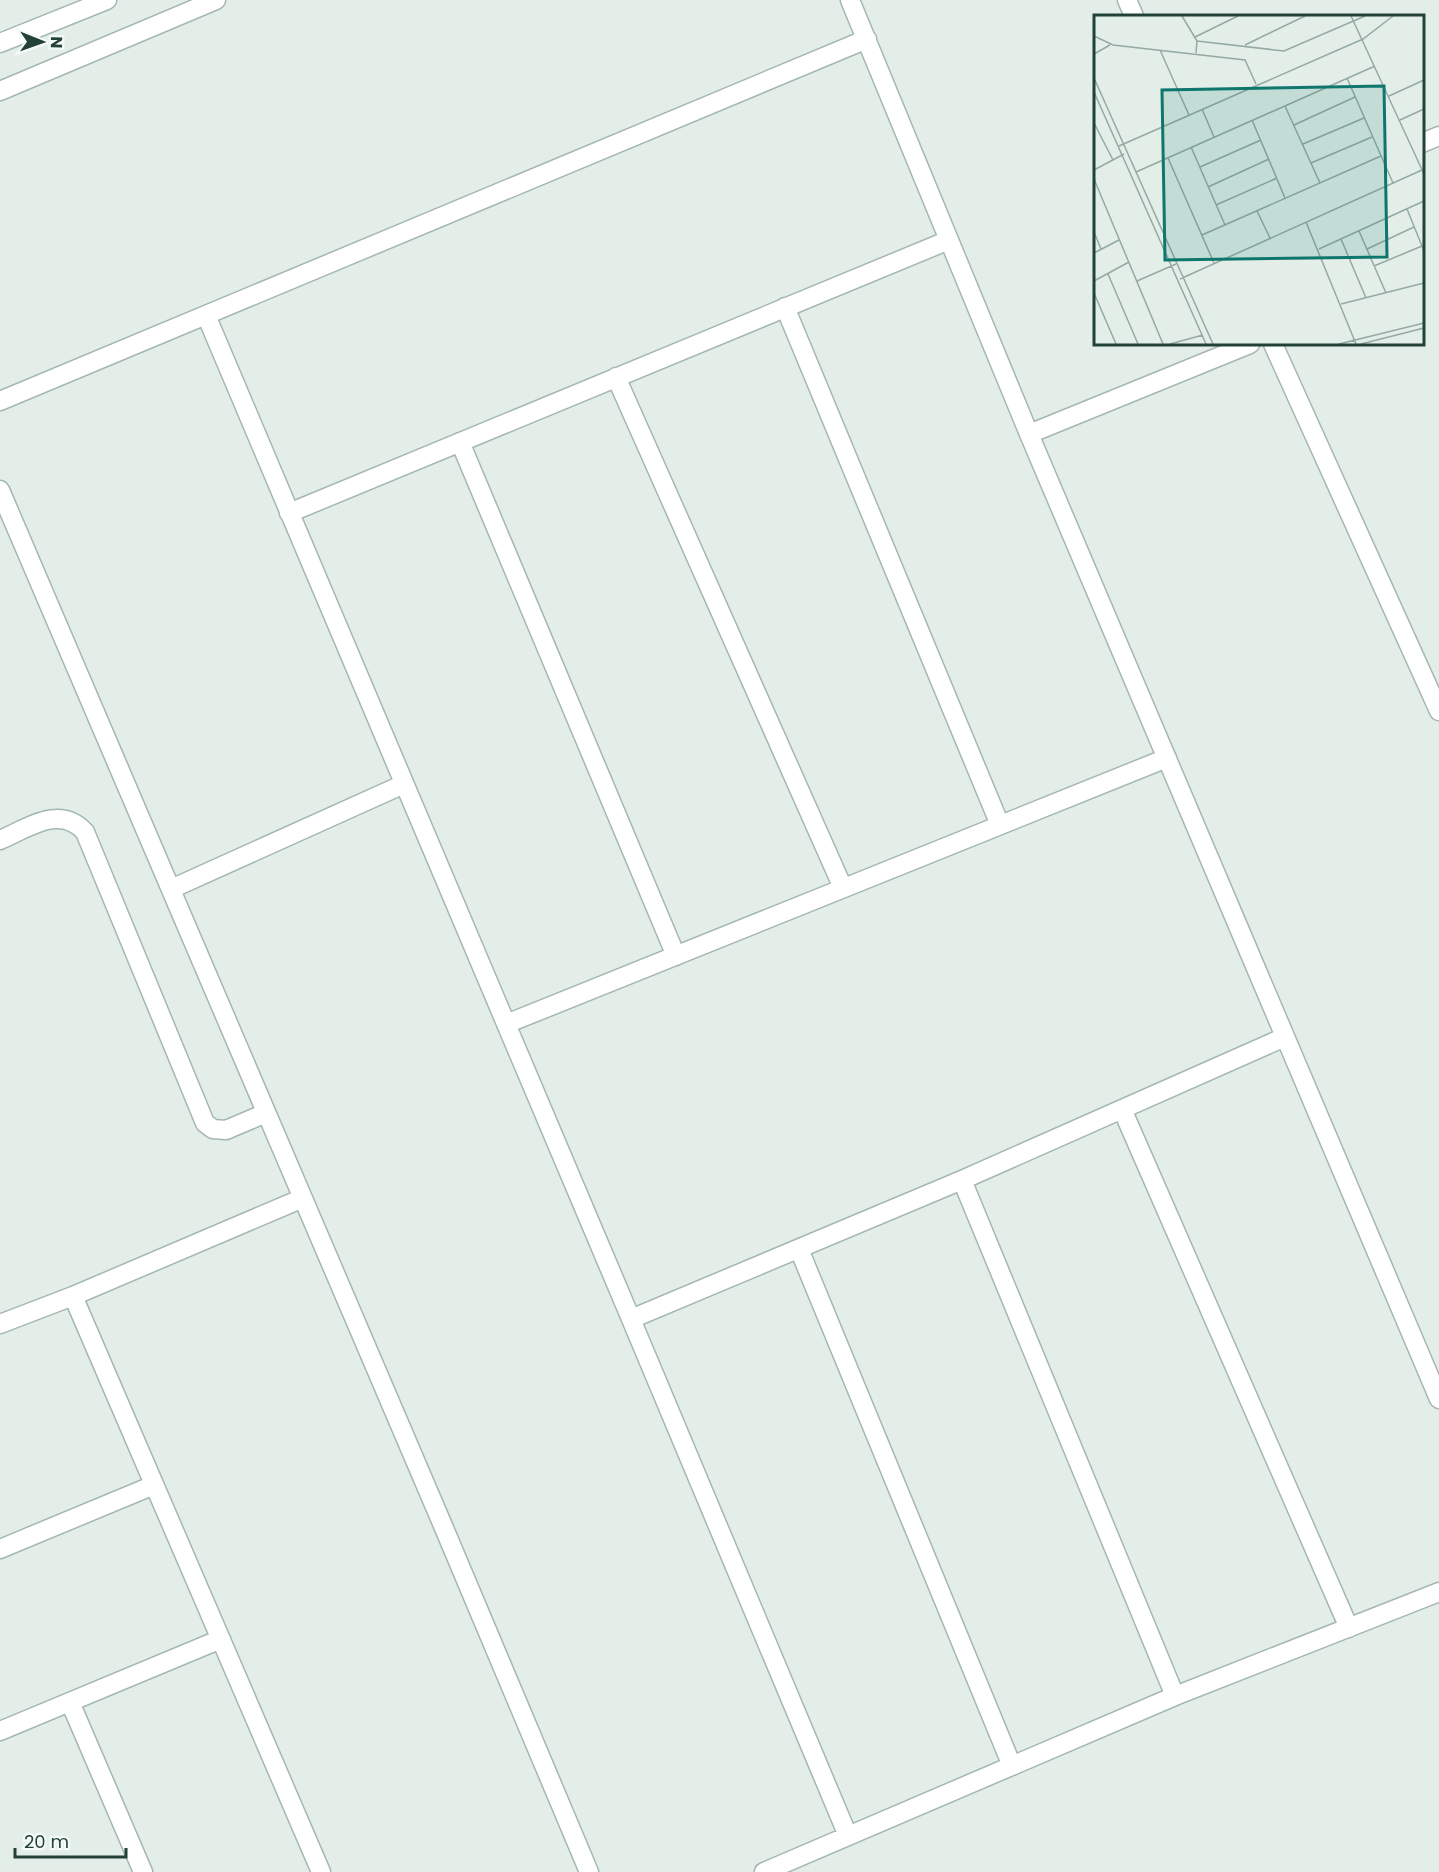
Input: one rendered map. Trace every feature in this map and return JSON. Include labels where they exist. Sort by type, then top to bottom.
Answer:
[{"type":"street","points":[[0,43],[107,0]]},
{"type":"street","points":[[0,91],[216,0]]},
{"type":"street","points":[[850,0],[1029,434],[1439,1399]]},
{"type":"street","points":[[1127,0],[1134,15]]},
{"type":"street","points":[[0,401],[867,39]]},
{"type":"street","points":[[1424,142],[1439,136]]},
{"type":"street","points":[[289,513],[949,240]]},
{"type":"street","points":[[785,307],[1000,825]]},
{"type":"street","points":[[206,315],[848,1836]]},
{"type":"street","points":[[1029,434],[1248,345]]},
{"type":"street","points":[[1273,345],[1439,711]]},
{"type":"street","points":[[616,377],[843,888]]},
{"type":"street","points":[[460,442],[676,956]]},
{"type":"street","points":[[0,490],[589,1872]]},
{"type":"street","points":[[506,1024],[1167,758]]},
{"type":"street","points":[[171,889],[404,784]]},
{"type":"street","points":[[0,840],[46,820],[62,818],[77,823],[86,832],[205,1123],[213,1129],[226,1130],[266,1113]]},
{"type":"street","points":[[631,1319],[962,1180],[1285,1037]]},
{"type":"street","points":[[1122,1109],[1349,1628]]},
{"type":"street","points":[[962,1180],[1175,1696]]},
{"type":"street","points":[[0,1324],[73,1296],[303,1198]]},
{"type":"street","points":[[799,1249],[1012,1766]]},
{"type":"street","points":[[73,1296],[321,1872]]},
{"type":"street","points":[[0,1549],[154,1485]]},
{"type":"street","points":[[764,1872],[1175,1696],[1439,1592]]},
{"type":"street","points":[[0,1731],[220,1639]]},
{"type":"street","points":[[70,1702],[143,1872]]}]
